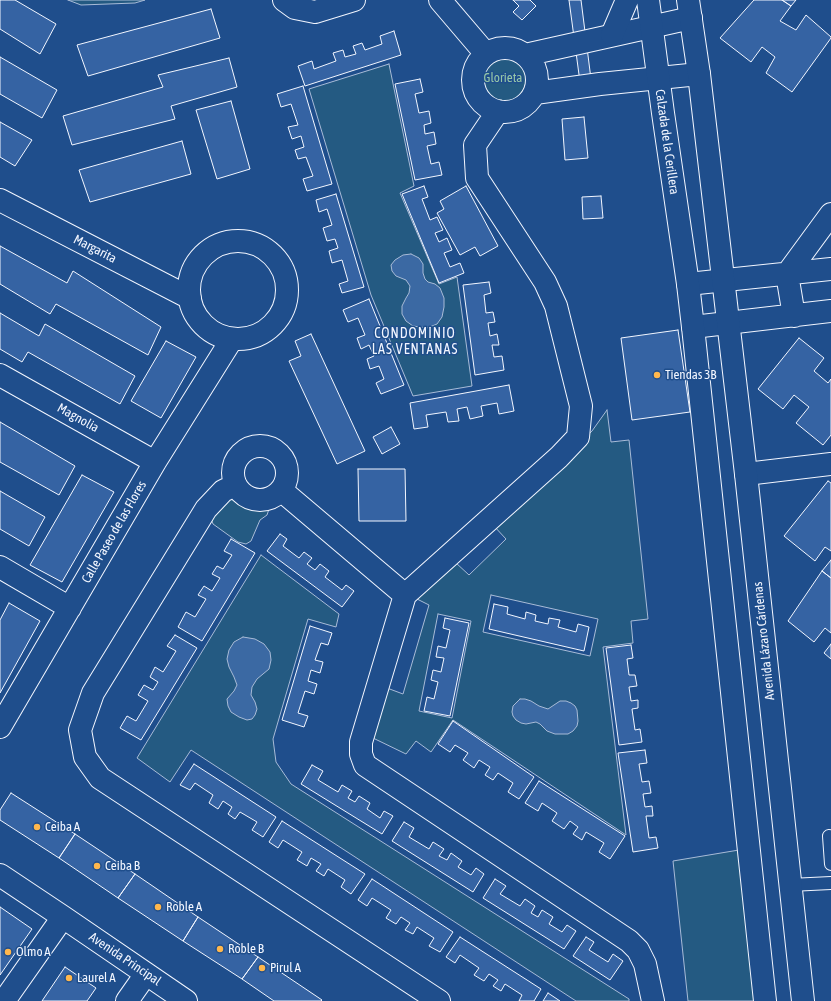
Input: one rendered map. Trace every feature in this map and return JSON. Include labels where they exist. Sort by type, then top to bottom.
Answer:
[{"type":"street","points":[[284,0],[295,8],[315,12],[354,0]]},
{"type":"street","points":[[440,0],[486,54]]},
{"type":"street","points":[[612,35],[627,0]]},
{"type":"street","name":"Calzada de la Cerillera","points":[[648,0],[688,284]]},
{"type":"street","points":[[525,55],[652,26],[690,9],[723,281]]},
{"type":"street","points":[[506,48],[516,50],[525,55],[534,66],[538,79],[535,94],[529,103],[520,109],[509,112],[488,108],[480,101],[475,92],[473,81],[474,71],[479,61],[486,54],[495,49],[506,48]]},
{"type":"street","points":[[535,94],[600,84],[699,74]]},
{"type":"street","points":[[498,111],[475,145],[477,178],[545,282],[556,306],[581,406],[578,437],[559,457],[405,595],[361,742],[361,754],[365,764],[629,941],[638,950],[645,964],[653,1001]]},
{"type":"street","name":"Margarita","points":[[0,200],[190,298]]},
{"type":"street","points":[[794,316],[787,274],[831,214]]},
{"type":"street","points":[[232,242],[248,243],[262,248],[275,259],[284,273],[287,289],[285,306],[277,321],[264,332],[249,338],[232,339],[217,334],[204,326],[195,313],[190,298],[190,282],[195,268],[204,255],[217,246],[232,242]]},
{"type":"street","points":[[765,1001],[688,284],[831,269]]},
{"type":"street","name":"Avenida Lázaro Cárdenas","points":[[723,281],[746,474],[803,1001]]},
{"type":"street","points":[[693,327],[831,311]]},
{"type":"street","name":"Calle Paseo de las Flores","points":[[0,727],[155,462],[232,339]]},
{"type":"street","name":"Magnolia","points":[[0,375],[155,462]]},
{"type":"street","points":[[258,446],[267,447],[281,457],[285,465],[287,473],[286,482],[281,490],[266,500],[248,498],[240,492],[235,485],[232,476],[236,459],[250,448],[258,446]]},
{"type":"street","points":[[746,474],[831,464]]},
{"type":"street","points":[[235,485],[223,491],[206,509],[93,693],[80,730],[86,757],[100,778],[439,1001]]},
{"type":"street","points":[[281,490],[405,595]]},
{"type":"street","points":[[0,567],[70,608]]},
{"type":"street","name":"Avenida Principal","points":[[0,875],[63,916],[186,1001]]},
{"type":"street","points":[[4,1001],[63,916]]},
{"type":"street","points":[[127,1001],[146,974]]},
{"type":"lane","points":[[829,836],[831,864]]},
{"type":"lane","points":[[790,885],[831,883]]},
{"type":"green space","points":[[68,0],[145,0],[135,3],[81,5]]},
{"type":"green space","name":"Glorieta","points":[[503,56],[516,60],[522,66],[526,79],[522,92],[516,98],[503,102],[490,98],[484,92],[480,79],[484,66],[490,60]]},
{"type":"green space","points":[[389,64],[414,186],[400,193],[439,284],[457,277],[472,386],[413,396],[371,295],[309,89]]},
{"type":"green space","points":[[607,410],[611,442],[629,440],[648,619],[631,621],[633,643],[603,647],[626,835],[453,720],[431,752],[416,741],[406,754],[373,738],[387,688],[403,694],[429,605],[415,598],[455,562],[469,575],[506,539],[493,525],[592,431]],"holes":[[[491,595],[598,619],[590,656],[483,632]],[[438,614],[471,621],[452,718],[419,711]]]},
{"type":"green space","points":[[226,498],[235,498],[249,505],[269,509],[267,515],[260,520],[251,541],[246,544],[238,542],[213,524],[211,519]]},
{"type":"green space","points":[[261,555],[339,614],[336,627],[308,619],[273,739],[276,762],[291,784],[629,999],[629,1001],[576,1001],[191,750],[170,782],[137,758]]},
{"type":"green space","points":[[739,850],[755,1001],[688,1001],[673,861]]},
{"type":"shaded area","points":[[411,254],[419,258],[423,264],[425,279],[440,288],[444,298],[442,317],[437,324],[427,328],[413,326],[406,321],[402,314],[402,306],[409,293],[410,286],[406,280],[396,276],[392,271],[391,265],[395,260],[403,255]]},
{"type":"shaded area","points":[[243,637],[255,639],[264,644],[270,652],[271,660],[269,669],[257,679],[252,687],[251,695],[257,709],[252,719],[247,720],[231,712],[227,699],[237,685],[227,659],[229,650],[234,642]]},
{"type":"shaded area","points":[[520,699],[531,701],[548,709],[560,701],[571,703],[577,710],[577,726],[568,734],[555,734],[547,731],[536,722],[526,724],[521,723],[516,720],[512,712],[513,706]]},
{"type":"building","points":[[0,0],[15,0],[56,24],[40,54],[0,29]]},
{"type":"building","points":[[513,0],[530,0],[536,6],[522,20],[513,12],[519,6]]},
{"type":"building","points":[[569,0],[581,0],[593,95],[582,97]]},
{"type":"building","points":[[754,0],[782,0],[791,6],[780,21],[796,30],[806,15],[831,37],[792,92],[766,73],[775,57],[762,47],[751,62],[720,38]]},
{"type":"building","points":[[782,0],[796,0],[791,6]]},
{"type":"building","points":[[211,9],[220,38],[88,76],[77,45]]},
{"type":"building","points":[[394,31],[401,55],[305,86],[298,66],[312,61],[314,69],[336,61],[333,53],[343,50],[345,57],[356,54],[353,46],[362,43],[365,50],[382,44],[380,36]]},
{"type":"building","points":[[0,57],[57,90],[42,118],[0,94]]},
{"type":"building","points":[[229,58],[237,87],[171,106],[175,119],[72,145],[63,116],[163,87],[158,75]]},
{"type":"building","points":[[420,79],[423,92],[415,94],[419,113],[429,111],[431,123],[424,125],[425,134],[434,132],[436,144],[427,146],[431,164],[439,162],[442,175],[415,180],[395,84]]},
{"type":"building","points":[[303,86],[332,184],[307,191],[303,179],[313,176],[306,157],[298,159],[295,150],[304,147],[301,136],[292,139],[288,127],[298,125],[291,104],[281,107],[277,94]]},
{"type":"building","points":[[231,101],[250,169],[217,179],[196,110]]},
{"type":"building","points":[[584,117],[588,158],[565,160],[562,119]]},
{"type":"building","points":[[0,122],[32,140],[15,166],[0,157]]},
{"type":"building","points":[[182,141],[191,174],[90,202],[79,170]]},
{"type":"building","points":[[424,186],[428,197],[422,199],[430,220],[437,217],[443,230],[435,233],[439,242],[447,238],[452,250],[444,253],[450,267],[460,263],[464,273],[439,283],[402,194]]},
{"type":"building","points":[[466,186],[498,246],[480,256],[475,247],[460,255],[437,213],[444,209],[440,201]]},
{"type":"building","points":[[336,194],[364,287],[342,293],[339,284],[348,281],[342,260],[332,263],[329,251],[338,248],[335,239],[327,241],[323,228],[332,225],[327,209],[319,212],[316,200]]},
{"type":"building","points":[[601,196],[603,218],[583,219],[582,197]]},
{"type":"building","points":[[0,246],[67,283],[73,271],[161,327],[148,355],[56,304],[50,314],[0,284]]},
{"type":"building","points":[[489,282],[491,293],[484,295],[486,313],[493,312],[495,322],[488,323],[490,336],[497,334],[499,345],[492,345],[494,357],[502,356],[504,370],[475,375],[463,285]]},
{"type":"building","points":[[369,299],[404,385],[381,394],[376,383],[384,379],[379,366],[370,369],[367,359],[374,356],[369,345],[361,349],[357,338],[365,335],[358,318],[348,322],[343,310]]},
{"type":"building","points":[[0,313],[39,336],[45,324],[135,376],[120,404],[28,352],[22,362],[0,349]]},
{"type":"building","points":[[678,330],[690,412],[632,420],[621,338]]},
{"type":"building","points":[[311,334],[365,451],[337,464],[289,361],[301,356],[295,341]]},
{"type":"building","points":[[799,338],[824,358],[814,371],[828,383],[831,379],[831,435],[823,445],[796,423],[809,407],[794,395],[783,409],[758,389]]},
{"type":"building","points":[[166,341],[196,357],[161,418],[131,401]]},
{"type":"building","points":[[509,385],[514,411],[499,414],[497,403],[481,406],[483,416],[470,419],[467,407],[457,409],[459,421],[448,422],[446,412],[426,415],[428,427],[414,429],[410,403]]},
{"type":"building","points":[[0,422],[75,466],[59,495],[0,462]]},
{"type":"building","points":[[391,427],[400,444],[382,454],[373,437]]},
{"type":"building","points":[[358,469],[405,469],[406,521],[359,521]]},
{"type":"building","points":[[82,475],[114,492],[62,582],[30,565]]},
{"type":"building","points":[[828,481],[831,483],[831,551],[825,547],[815,561],[784,536]]},
{"type":"building","points":[[0,491],[45,517],[29,546],[0,529]]},
{"type":"building","points":[[280,534],[287,539],[283,546],[299,558],[304,552],[312,558],[307,564],[315,570],[320,564],[329,571],[325,577],[342,590],[346,585],[354,591],[342,607],[267,551]]},
{"type":"building","points":[[231,539],[255,553],[202,641],[178,627],[186,612],[195,617],[206,599],[198,595],[204,586],[212,591],[220,578],[212,574],[217,566],[223,569],[232,555],[224,551]]},
{"type":"building","points":[[831,560],[831,578],[822,571]]},
{"type":"building","points":[[822,571],[831,578],[831,633],[825,628],[814,642],[788,621]]},
{"type":"building","points":[[9,603],[40,621],[0,693],[0,620]]},
{"type":"building","points":[[494,604],[508,607],[507,614],[525,619],[526,612],[536,615],[535,621],[548,624],[549,618],[560,620],[558,627],[576,632],[578,624],[589,627],[584,651],[489,629]]},
{"type":"building","points":[[445,618],[469,623],[450,716],[424,711],[427,697],[434,699],[438,682],[431,680],[433,670],[441,672],[444,658],[436,657],[438,646],[446,648],[450,630],[443,628]]},
{"type":"building","points":[[310,626],[332,633],[328,645],[321,643],[315,660],[323,662],[320,673],[311,670],[308,681],[317,684],[314,694],[305,691],[298,713],[308,716],[304,727],[282,720]]},
{"type":"building","points":[[175,635],[197,648],[141,740],[120,728],[127,716],[136,721],[148,701],[138,695],[144,685],[153,690],[158,682],[150,677],[155,667],[163,672],[176,651],[167,646]]},
{"type":"building","points":[[831,644],[831,659],[824,653]]},
{"type":"building","points":[[631,645],[633,658],[627,659],[629,675],[635,675],[637,686],[629,687],[631,701],[638,700],[638,708],[632,709],[635,730],[640,729],[642,742],[619,745],[606,648]]},
{"type":"building","points":[[453,721],[534,777],[519,799],[508,792],[513,783],[498,773],[493,780],[485,775],[490,767],[479,760],[474,768],[463,760],[468,753],[455,745],[450,752],[438,744]]},
{"type":"building","points":[[645,750],[647,763],[639,764],[642,782],[649,781],[651,793],[643,794],[645,807],[652,806],[653,816],[646,816],[649,838],[656,837],[658,848],[633,852],[618,753]]},
{"type":"building","points":[[194,764],[276,817],[263,837],[252,830],[257,822],[240,812],[235,819],[228,814],[232,807],[223,801],[218,809],[209,803],[213,795],[195,783],[190,790],[180,785]]},
{"type":"building","points":[[312,765],[323,771],[318,780],[338,792],[342,785],[352,791],[348,798],[355,802],[359,796],[370,803],[367,809],[380,818],[384,811],[393,816],[382,834],[301,784]]},
{"type":"building","points":[[539,781],[625,836],[610,859],[599,852],[604,843],[586,832],[582,840],[573,834],[578,827],[570,821],[564,829],[552,821],[557,813],[542,803],[538,811],[525,803]]},
{"type":"building","name":"Ceiba A","points":[[11,793],[75,834],[59,858],[0,820],[0,810]]},
{"type":"building","points":[[282,821],[365,874],[351,894],[341,887],[345,880],[328,869],[324,876],[316,871],[321,864],[311,858],[307,866],[297,860],[302,852],[283,840],[278,848],[269,842]]},
{"type":"building","points":[[404,822],[414,828],[409,837],[429,849],[433,842],[444,849],[439,856],[447,860],[451,853],[462,861],[458,867],[471,875],[476,868],[484,874],[473,892],[392,841]]},
{"type":"building","name":"Ceiba B","points":[[75,834],[135,874],[118,898],[59,858]]},
{"type":"building","name":"Roble A","points":[[135,874],[198,917],[183,941],[118,898]]},
{"type":"building","points":[[372,879],[453,932],[440,952],[429,946],[434,938],[417,927],[413,934],[405,930],[410,923],[401,917],[396,924],[386,918],[391,910],[372,898],[367,906],[358,900]]},
{"type":"building","points":[[495,879],[506,886],[500,894],[520,906],[525,899],[535,906],[531,913],[538,917],[542,910],[553,917],[549,924],[562,932],[567,925],[576,931],[564,949],[483,898]]},
{"type":"building","name":"Olmo A","points":[[0,907],[32,929],[0,975]]},
{"type":"building","name":"Roble B","points":[[198,917],[258,957],[242,979],[183,941]]},
{"type":"building","points":[[460,937],[541,989],[534,1001],[519,1001],[522,995],[505,984],[501,991],[493,986],[498,980],[489,974],[484,981],[474,975],[479,968],[460,955],[455,963],[446,957]]},
{"type":"building","points":[[586,937],[594,942],[589,950],[608,962],[613,954],[623,961],[610,980],[573,956]]},
{"type":"building","name":"Pirul A","points":[[258,957],[322,1000],[274,1001],[242,979]]},
{"type":"building","name":"Laurel A","points":[[65,967],[96,988],[87,1001],[42,1001]]},
{"type":"building","points":[[548,993],[560,1001],[543,1001]]},
{"type":"place","name":"Tiendas 3B","points":[[657,375]]},
{"type":"place","name":"Ceiba A","points":[[37,827]]},
{"type":"place","name":"Ceiba B","points":[[97,866]]},
{"type":"place","name":"Roble A","points":[[158,907]]},
{"type":"place","name":"Roble B","points":[[220,949]]},
{"type":"place","name":"Olmo A","points":[[8,952]]},
{"type":"place","name":"Pirul A","points":[[262,968]]},
{"type":"place","name":"Laurel A","points":[[69,978]]},
{"type":"district","name":"CONDOMINIO LAS VENTANAS","points":[[415,342]]}]
